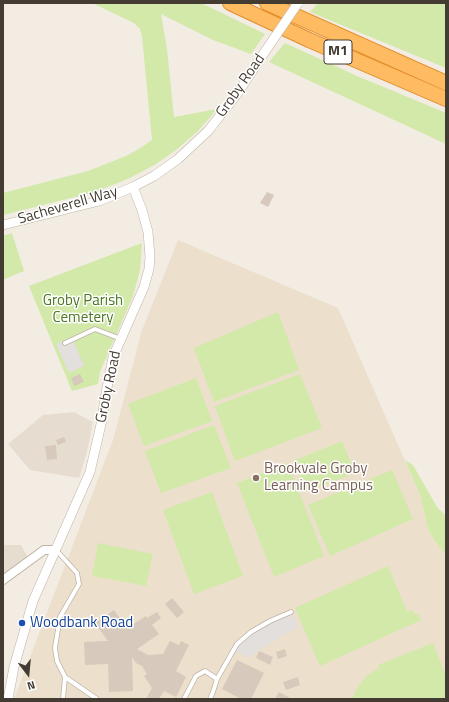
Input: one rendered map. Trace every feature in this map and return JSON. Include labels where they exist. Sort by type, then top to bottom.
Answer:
[{"type":"highway","name":"M1","points":[[230,3],[316,43],[446,99]]},
{"type":"highway","name":"M1","points":[[267,3],[446,83]]},
{"type":"street","name":"Groby Road","points":[[8,699],[6,686],[14,667],[33,601],[90,472],[102,420],[113,357],[144,287],[149,270],[150,244],[146,220],[134,187],[154,176],[178,159],[208,131],[237,94],[298,3]]},
{"type":"street","name":"Sacheverell Way","points":[[3,225],[99,201],[134,187]]},
{"type":"street","points":[[3,580],[44,550],[56,550]]},
{"type":"lane","points":[[65,343],[94,329],[121,339]]},
{"type":"lane","points":[[56,550],[77,573],[79,584],[60,617],[55,648],[57,661],[65,677],[97,699]]},
{"type":"lane","points":[[210,699],[216,679],[237,644],[250,632],[291,612]]},
{"type":"lane","points":[[184,699],[196,676],[205,671],[216,679]]},
{"type":"lane","points":[[63,699],[65,677]]},
{"type":"shaded area","name":"Brookvale Groby Learning Campus","points":[[178,240],[338,308],[420,495],[428,529],[434,540],[446,555],[446,676],[445,674],[390,695],[378,668],[359,685],[351,699],[14,699],[113,440],[142,330]]},
{"type":"shaded area","points":[[72,337],[84,366],[69,373],[56,344]]},
{"type":"shaded area","points":[[74,412],[93,422],[87,452],[79,478],[30,470],[8,444],[43,415]]},
{"type":"shaded area","points":[[3,545],[21,545],[31,563],[3,584]]},
{"type":"shaded area","points":[[291,612],[298,627],[259,650],[250,658],[233,651],[251,632]]},
{"type":"green space","points":[[92,3],[201,3],[265,34],[251,54],[213,40],[161,14],[167,49],[174,117],[217,109],[198,131],[176,150],[156,164],[130,178],[95,192],[3,215],[3,193],[88,171],[126,156],[152,140],[142,36],[140,29],[134,23]]},
{"type":"green space","points":[[318,3],[446,3],[446,68],[310,12]]},
{"type":"green space","points":[[285,43],[357,76],[446,113],[446,144],[269,62]]},
{"type":"green space","points":[[12,233],[24,271],[3,280],[3,236]]},
{"type":"green space","name":"Groby Parish Cemetery","points":[[142,243],[140,270],[133,296],[100,372],[98,384],[72,391],[29,286]]},
{"type":"green space","points":[[278,312],[299,370],[214,402],[194,348]]},
{"type":"green space","points":[[300,374],[322,428],[235,461],[215,406]]},
{"type":"green space","points":[[196,378],[212,421],[144,446],[128,404]]},
{"type":"green space","points":[[214,425],[231,468],[161,493],[145,451]]},
{"type":"green space","points":[[342,441],[355,473],[306,492],[293,461]]},
{"type":"green space","points":[[405,460],[413,465],[437,507],[446,516],[446,555],[434,540],[428,529],[420,495]]},
{"type":"green space","points":[[288,463],[324,556],[274,577],[237,483]]},
{"type":"green space","points":[[392,470],[413,519],[330,556],[308,505]]},
{"type":"green space","points":[[212,492],[243,576],[194,594],[163,510]]},
{"type":"green space","points":[[98,543],[153,554],[146,586],[92,576]]},
{"type":"green space","points":[[388,566],[407,612],[413,610],[415,615],[418,614],[421,620],[320,666],[295,608]]},
{"type":"green space","points":[[433,643],[446,676],[446,699],[351,699],[359,685],[367,676],[378,668],[381,673],[378,665]]},
{"type":"building","points":[[267,192],[274,195],[268,207],[260,203]]},
{"type":"building","points":[[80,374],[84,382],[74,386],[71,378]]},
{"type":"building","points":[[64,437],[66,442],[58,445],[56,440]]},
{"type":"building","points":[[56,445],[57,459],[47,460],[45,446]]},
{"type":"building","points":[[172,598],[184,612],[177,618],[165,604]]},
{"type":"building","points":[[114,610],[127,628],[146,616],[147,618],[157,612],[161,618],[152,625],[159,634],[137,649],[148,655],[163,654],[170,641],[179,645],[181,641],[189,645],[176,671],[186,677],[176,697],[164,691],[159,699],[146,699],[152,688],[144,676],[147,674],[142,666],[136,663],[132,657],[133,691],[109,692],[108,664],[85,665],[84,642],[108,641],[95,623]]},
{"type":"building","points":[[285,649],[287,656],[278,659],[276,652]]},
{"type":"building","points":[[259,651],[273,657],[270,665],[256,658]]},
{"type":"building","points":[[237,660],[264,673],[251,699],[241,699],[222,689]]},
{"type":"building","points":[[298,677],[300,685],[286,690],[283,682]]},
{"type":"building","points":[[279,692],[292,699],[275,699]]},
{"type":"place","name":"Brookvale Groby Learning Campus","points":[[256,478]]},
{"type":"place","name":"Woodbank Road","points":[[22,623]]}]
